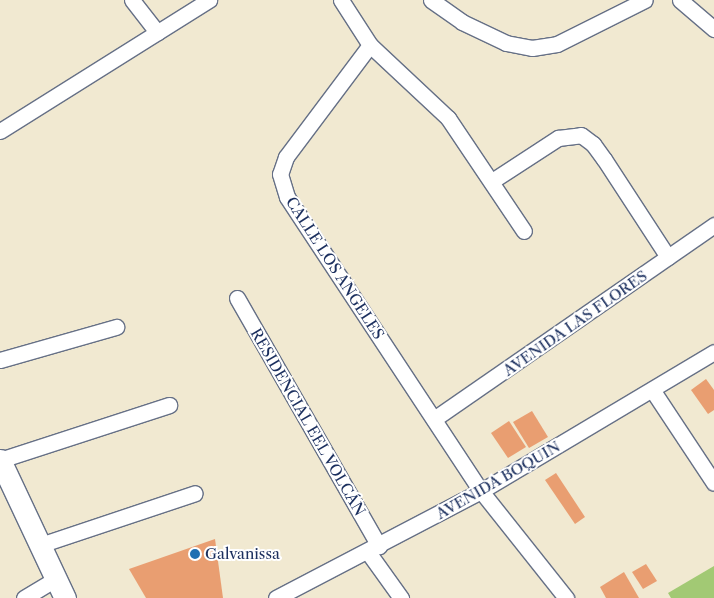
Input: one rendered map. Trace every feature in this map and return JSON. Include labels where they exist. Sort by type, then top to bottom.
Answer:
[{"type":"main road","points":[[0,460],[65,598]]},
{"type":"street","points":[[132,0],[156,32]]},
{"type":"street","points":[[0,131],[209,0]]},
{"type":"street","points":[[342,0],[370,45],[436,104],[492,181],[524,231]]},
{"type":"street","points":[[431,0],[462,22],[506,44],[532,48],[557,44],[645,0]]},
{"type":"street","points":[[680,0],[714,29]]},
{"type":"street","name":"CALLE LOS ANGELES","points":[[370,45],[286,157],[280,174],[287,196],[481,491],[566,598]]},
{"type":"street","points":[[492,181],[558,138],[581,135],[593,144],[604,159],[668,258]]},
{"type":"street","name":"AVENIDA LAS FLORES","points":[[434,419],[714,225]]},
{"type":"street","name":"RESIDENCIAL EEL VOLCÁN","points":[[236,298],[401,598]]},
{"type":"street","points":[[0,360],[116,327]]},
{"type":"street","name":"AVENIDA BOQUIN","points":[[276,598],[481,491],[653,391],[714,352]]},
{"type":"street","points":[[653,391],[714,483]]},
{"type":"street","points":[[0,460],[168,405]]},
{"type":"street","points":[[40,545],[195,493]]},
{"type":"street","points":[[24,598],[56,579]]},
{"type":"green space","points":[[714,566],[714,598],[671,598],[668,593]]},
{"type":"building","points":[[706,379],[714,390],[714,410],[708,414],[691,390]]},
{"type":"building","points":[[532,411],[548,437],[529,448],[513,422]]},
{"type":"building","points":[[509,421],[526,447],[508,458],[491,433]]},
{"type":"building","points":[[556,473],[585,517],[575,524],[545,480]]},
{"type":"building","name":"Galvanissa","points":[[215,539],[223,598],[146,598],[129,569]]},
{"type":"building","points":[[646,564],[657,581],[643,589],[632,572]]},
{"type":"building","points":[[624,572],[639,598],[606,598],[600,587]]},
{"type":"place","name":"Galvanissa","points":[[195,554]]}]
